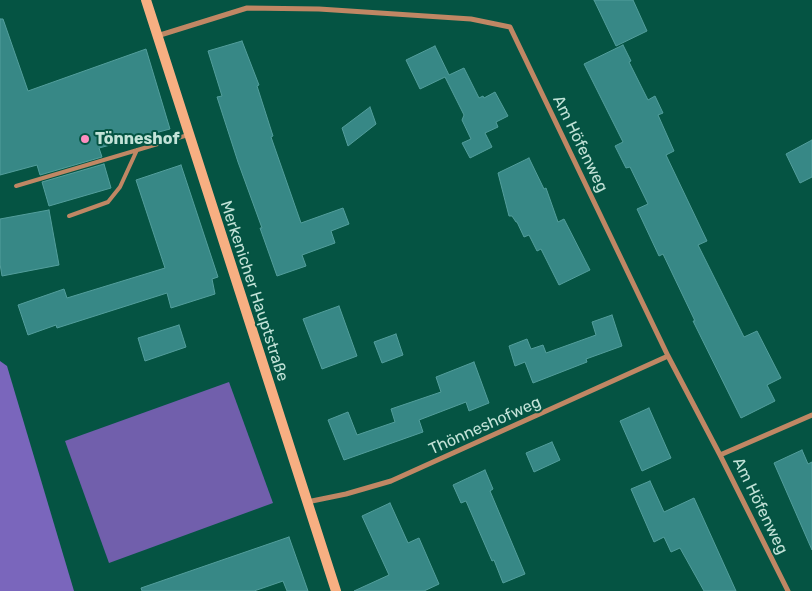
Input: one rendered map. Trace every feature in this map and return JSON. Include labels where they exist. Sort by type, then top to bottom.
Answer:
[{"type":"street","name":"Merkenicher Hauptstraße","points":[[146,0],[336,591]]},
{"type":"street","name":"Am Höfenweg","points":[[157,36],[246,8],[319,10],[472,19],[510,27],[668,356],[788,591]]},
{"type":"street","name":"Thönneshofweg","points":[[306,502],[346,494],[390,481],[668,356]]},
{"type":"street","points":[[720,455],[812,415]]},
{"type":"lane","points":[[16,186],[188,135]]},
{"type":"lane","points":[[69,216],[108,202],[120,187],[137,150]]},
{"type":"shaded area","points":[[0,361],[7,366],[74,591],[0,591]]},
{"type":"shaded area","points":[[229,382],[273,503],[109,563],[65,441]]},
{"type":"building","points":[[594,0],[633,0],[647,31],[616,46]]},
{"type":"building","points":[[0,19],[3,19],[28,91],[146,49],[170,129],[99,148],[102,157],[40,175],[37,165],[0,175]]},
{"type":"building","points":[[242,41],[259,85],[257,86],[273,136],[271,137],[301,223],[343,208],[349,224],[331,231],[335,243],[302,255],[306,266],[277,276],[217,97],[222,96],[208,51]]},
{"type":"building","points":[[623,45],[631,61],[629,62],[648,100],[655,96],[663,113],[658,115],[674,151],[666,155],[707,241],[698,245],[744,337],[757,331],[781,378],[767,385],[775,401],[741,418],[693,321],[695,321],[663,254],[659,256],[637,209],[648,204],[630,167],[626,168],[615,146],[623,142],[584,64]]},
{"type":"building","points":[[435,46],[449,75],[464,68],[479,98],[483,96],[484,98],[495,92],[508,116],[496,122],[498,127],[485,133],[492,147],[470,158],[462,143],[471,139],[462,120],[464,115],[445,77],[420,89],[406,60]]},
{"type":"building","points":[[370,107],[376,124],[348,146],[342,128]]},
{"type":"building","points":[[812,140],[812,177],[800,183],[786,154]]},
{"type":"building","points":[[529,158],[544,189],[546,188],[558,222],[564,219],[590,270],[559,285],[541,249],[537,251],[529,235],[524,237],[517,222],[512,216],[509,216],[498,173]]},
{"type":"building","points":[[104,164],[111,188],[49,206],[42,182]]},
{"type":"building","points":[[181,165],[218,277],[212,279],[215,294],[171,308],[167,293],[57,328],[56,325],[28,335],[18,305],[64,289],[67,298],[165,268],[136,180]]},
{"type":"building","points":[[49,210],[59,265],[2,276],[0,264],[0,219]]},
{"type":"building","points":[[339,306],[357,356],[322,369],[303,319]]},
{"type":"building","points":[[612,315],[622,346],[586,359],[587,362],[533,383],[525,362],[515,366],[509,346],[527,339],[531,349],[543,345],[546,353],[596,335],[592,322]]},
{"type":"building","points":[[179,325],[186,347],[145,361],[138,338]]},
{"type":"building","points":[[396,334],[403,355],[382,363],[374,342]]},
{"type":"building","points":[[474,362],[489,403],[469,411],[466,402],[419,420],[423,432],[344,460],[328,420],[348,412],[357,435],[395,422],[391,409],[441,392],[436,377]]},
{"type":"building","points":[[649,408],[671,458],[642,471],[620,421]]},
{"type":"building","points":[[552,442],[560,460],[534,472],[526,453]]},
{"type":"building","points":[[802,450],[808,464],[812,462],[812,550],[774,463]]},
{"type":"building","points":[[485,470],[493,489],[490,491],[525,574],[503,583],[466,501],[461,503],[453,485]]},
{"type":"building","points":[[650,481],[664,512],[694,498],[736,591],[704,591],[680,548],[671,552],[664,537],[654,542],[631,489]]},
{"type":"building","points":[[390,503],[408,543],[419,538],[439,584],[424,591],[354,591],[389,575],[362,516]]},
{"type":"building","points":[[289,537],[308,591],[287,591],[283,581],[254,591],[142,591],[141,588]]},
{"type":"place","name":"Tönneshof","points":[[85,139]]}]
